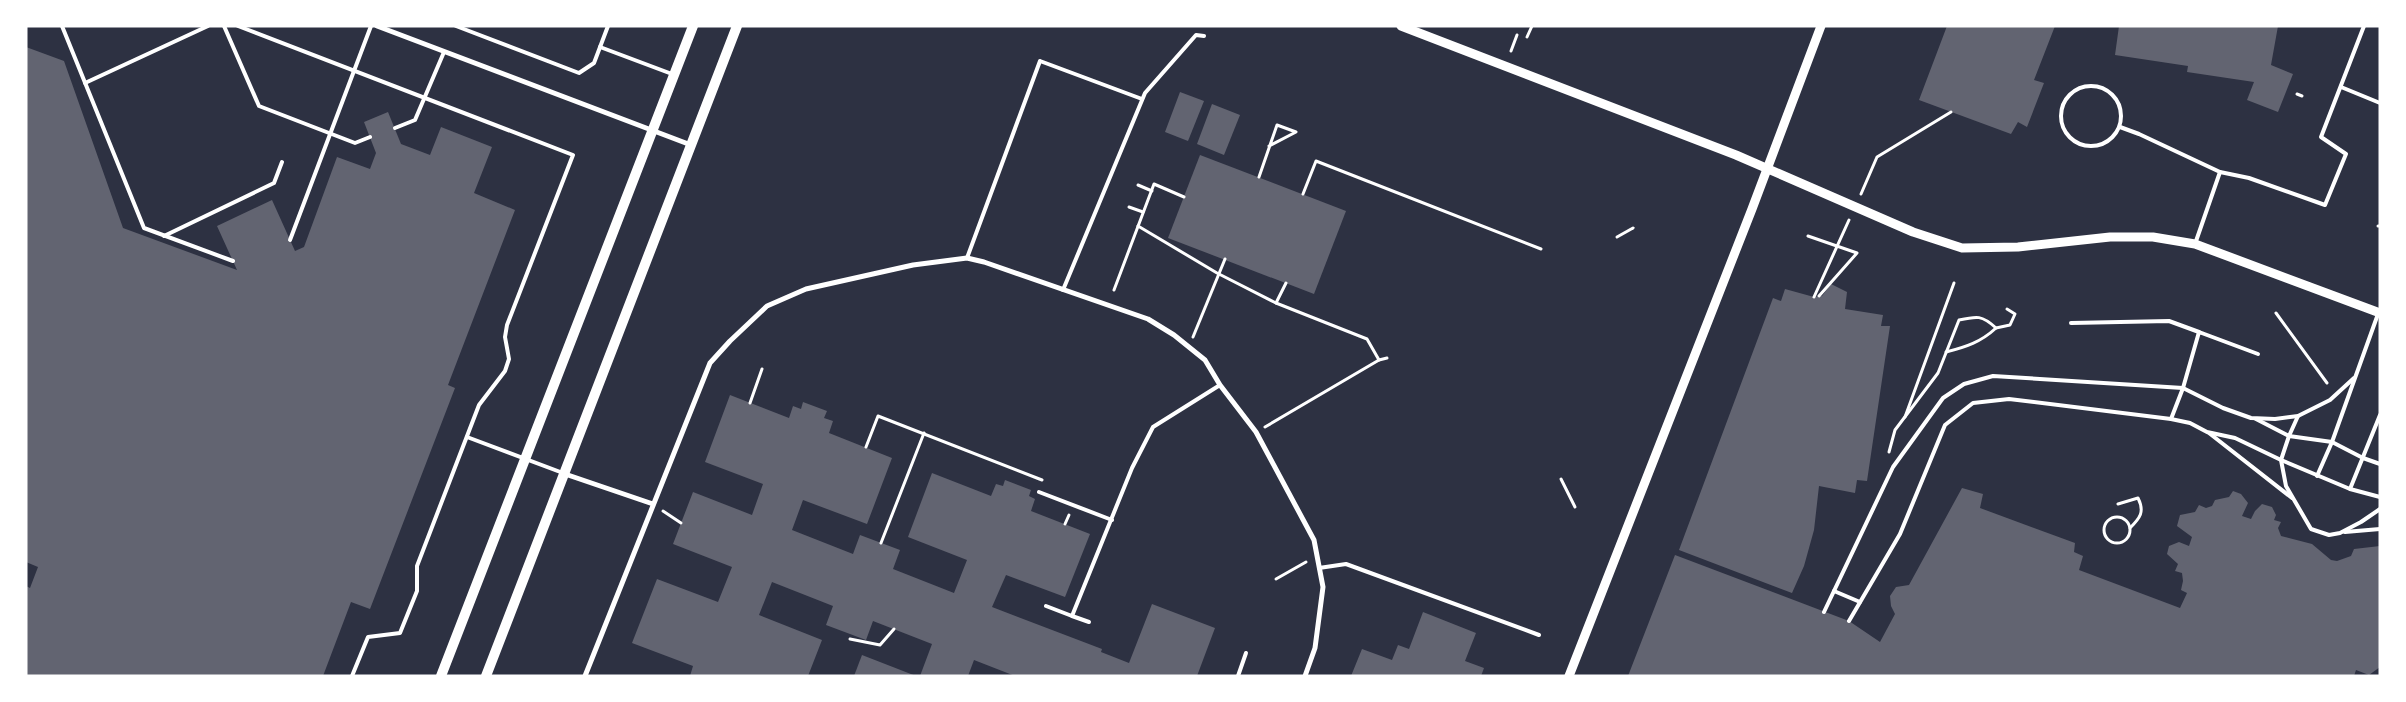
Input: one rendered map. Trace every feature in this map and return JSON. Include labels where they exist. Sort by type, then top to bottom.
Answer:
[{"type":"main road","points":[[441,676],[693,26]]},
{"type":"main road","points":[[486,676],[737,26]]},
{"type":"street","points":[[377,26],[691,145]]},
{"type":"street","points":[[1401,26],[1727,151],[1913,232],[1962,248],[2018,247],[2110,236],[2153,237],[2195,244],[2379,312]]},
{"type":"street","points":[[1570,676],[1821,26]]},
{"type":"street","points":[[585,676],[710,363],[730,340],[767,306],[806,289],[912,264],[967,258],[984,262],[1148,320],[1205,360],[1220,385],[1256,432],[1314,540],[1323,587],[1315,648],[1305,676]]},
{"type":"street","points":[[565,474],[653,504]]},
{"type":"lane","points":[[62,26],[144,228],[233,261]]},
{"type":"lane","points":[[85,83],[208,26]]},
{"type":"lane","points":[[224,26],[259,106],[355,142],[370,138]]},
{"type":"lane","points":[[238,26],[573,155],[507,325],[505,337],[509,359],[505,371],[479,405],[417,566],[417,591],[400,633],[368,637],[352,676]]},
{"type":"lane","points":[[290,240],[372,26]]},
{"type":"lane","points":[[456,26],[579,73],[594,64],[608,26]]},
{"type":"lane","points":[[2120,127],[2220,172],[2250,178],[2325,206],[2346,154],[2321,137],[2364,26]]},
{"type":"lane","points":[[1063,290],[1142,99],[1196,35],[1204,36]]},
{"type":"lane","points":[[600,47],[674,75]]},
{"type":"lane","points":[[394,128],[415,120],[444,52]]},
{"type":"lane","points":[[967,258],[1040,62],[1142,99]]},
{"type":"lane","points":[[2086,85],[2097,85],[2110,91],[2118,100],[2122,113],[2120,127],[2109,141],[2096,146],[2085,146],[2074,141],[2068,135],[2061,120],[2065,100],[2072,92],[2086,85]]},
{"type":"lane","points":[[2341,87],[2380,104]]},
{"type":"lane","points":[[164,236],[274,183],[282,162]]},
{"type":"lane","points":[[2195,244],[2220,172]]},
{"type":"lane","points":[[2317,476],[2332,442],[2379,312]]},
{"type":"lane","points":[[2071,323],[2169,321],[2258,354]]},
{"type":"lane","points":[[2171,419],[2183,388],[2199,332]]},
{"type":"lane","points":[[1824,612],[1893,467],[1943,398],[1964,384],[1993,376],[2183,388],[2223,408],[2251,418],[2289,436],[2332,442],[2363,458],[2380,464]]},
{"type":"lane","points":[[2251,418],[2275,419],[2298,416],[2330,400],[2354,378]]},
{"type":"lane","points":[[1072,616],[1132,468],[1153,427],[1220,385]]},
{"type":"lane","points":[[1849,621],[1900,534],[1945,425],[1972,404],[2009,399],[2190,423],[2207,432],[2294,500]]},
{"type":"lane","points":[[2350,489],[2380,415]]},
{"type":"lane","points":[[2298,416],[2281,460],[2286,486],[2311,529],[2329,535],[2380,529]]},
{"type":"lane","points":[[2207,432],[2235,438],[2317,476],[2350,489],[2380,497]]},
{"type":"lane","points":[[467,437],[565,474]]},
{"type":"lane","points":[[1039,492],[1112,520]]},
{"type":"lane","points":[[2340,533],[2362,522],[2380,509]]},
{"type":"lane","points":[[1319,568],[1346,564],[1540,635]]},
{"type":"lane","points":[[1834,591],[1860,602]]},
{"type":"lane","points":[[1046,606],[1089,622]]},
{"type":"lane","points":[[1238,676],[1246,653]]},
{"type":"path","points":[[1527,37],[1532,26]]},
{"type":"path","points":[[1511,51],[1517,35]]},
{"type":"path","points":[[2297,94],[2302,96]]},
{"type":"path","points":[[1858,200],[1878,157],[1951,112]]},
{"type":"path","points":[[1259,177],[1269,146],[1277,125],[1296,132],[1269,146]]},
{"type":"path","points":[[1303,194],[1316,161],[1541,250]]},
{"type":"path","points":[[1114,290],[1154,184],[1184,196]]},
{"type":"path","points":[[1138,185],[1152,191]]},
{"type":"path","points":[[1130,207],[1144,212]]},
{"type":"path","points":[[1814,297],[1850,218]]},
{"type":"path","points":[[1138,226],[1217,273],[1276,304],[1367,339],[1379,360]]},
{"type":"path","points":[[1617,237],[1633,228]]},
{"type":"path","points":[[1808,236],[1857,253],[1819,296]]},
{"type":"path","points":[[1189,347],[1217,273],[1225,259]]},
{"type":"path","points":[[1276,304],[1286,283]]},
{"type":"path","points":[[1904,420],[1954,283]]},
{"type":"path","points":[[1946,352],[1977,342],[1996,328],[2010,326],[2015,314],[2007,309]]},
{"type":"path","points":[[2276,313],[2327,383]]},
{"type":"path","points":[[1893,467],[1888,453],[1895,430],[1938,373],[1959,320],[1973,316],[1986,319],[1996,328]]},
{"type":"path","points":[[1256,432],[1379,360],[1388,358]]},
{"type":"path","points":[[750,403],[762,369]]},
{"type":"path","points":[[866,447],[878,416],[1045,481]]},
{"type":"path","points":[[881,543],[924,433]]},
{"type":"path","points":[[1561,479],[1575,507]]},
{"type":"path","points":[[2118,504],[2138,498],[2143,508],[2141,517],[2130,528],[2128,536],[2120,542],[2110,541],[2104,535],[2105,525],[2113,517],[2123,518],[2130,528]]},
{"type":"path","points":[[653,504],[681,523]]},
{"type":"path","points":[[1276,579],[1304,563]]},
{"type":"path","points":[[850,639],[880,645],[894,629]]},
{"type":"building","points":[[1947,26],[2055,26],[2034,80],[2044,83],[2027,127],[2018,122],[2011,134],[1919,100]]},
{"type":"building","points":[[2119,26],[2278,26],[2271,65],[2293,74],[2278,112],[2247,100],[2254,82],[2187,72],[2188,66],[2115,55]]},
{"type":"building","points":[[26,47],[64,61],[123,228],[237,270],[217,226],[272,200],[295,251],[304,247],[337,157],[370,169],[376,153],[364,122],[388,112],[401,144],[430,155],[441,127],[492,147],[474,193],[515,210],[448,385],[455,388],[370,609],[351,602],[323,676],[26,676],[26,586],[30,588],[38,567],[26,562]]},
{"type":"building","points":[[1180,92],[1204,101],[1188,141],[1165,132]]},
{"type":"building","points":[[1212,104],[1240,115],[1224,155],[1197,144]]},
{"type":"building","points":[[1200,155],[1346,211],[1314,294],[1168,238]]},
{"type":"building","points":[[1831,284],[1847,292],[1845,309],[1883,315],[1881,326],[1890,326],[1867,481],[1857,480],[1855,493],[1819,486],[1814,530],[1804,566],[1792,593],[1679,550],[1773,298],[1781,301],[1785,289],[1814,297],[1822,296]]},
{"type":"building","points":[[730,395],[789,418],[793,406],[801,409],[803,402],[827,411],[824,418],[833,421],[829,433],[892,458],[867,524],[803,500],[792,530],[853,554],[860,535],[900,550],[893,569],[954,593],[967,560],[908,537],[932,473],[991,496],[996,484],[1003,486],[1005,480],[1031,490],[1029,496],[1035,499],[1031,511],[1090,534],[1065,597],[1006,575],[992,607],[1102,649],[1101,652],[1129,663],[1152,604],[1215,628],[1197,676],[1015,676],[974,660],[968,676],[920,676],[932,644],[873,621],[866,640],[826,625],[833,606],[772,582],[759,615],[822,640],[808,676],[690,676],[693,666],[632,643],[657,579],[718,602],[732,567],[673,544],[693,492],[752,515],[763,484],[705,462]]},
{"type":"building","points":[[1962,488],[1983,494],[1980,508],[2075,543],[2074,552],[2083,556],[2079,570],[2180,608],[2187,593],[2181,590],[2182,573],[2175,571],[2178,564],[2167,554],[2169,546],[2179,542],[2189,546],[2192,537],[2177,526],[2180,515],[2195,512],[2199,505],[2206,508],[2212,506],[2215,500],[2229,497],[2233,491],[2241,494],[2248,503],[2242,516],[2251,519],[2255,511],[2262,504],[2272,507],[2276,515],[2274,520],[2281,522],[2278,528],[2281,536],[2312,544],[2331,560],[2337,561],[2351,556],[2354,549],[2380,546],[2380,667],[2369,675],[2356,670],[2354,676],[1628,676],[1675,555],[1849,621],[1880,642],[1895,614],[1891,606],[1890,596],[1896,587],[1909,585]]},
{"type":"building","points":[[1423,612],[1476,633],[1465,661],[1484,668],[1481,676],[1351,676],[1362,649],[1392,660],[1398,645],[1409,649]]},
{"type":"building","points":[[862,655],[916,676],[854,676]]}]
